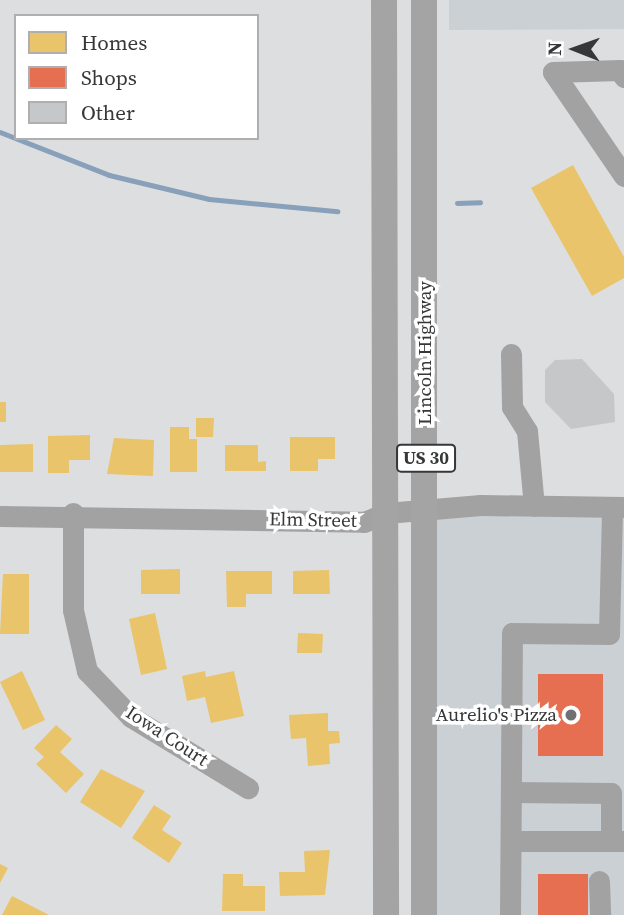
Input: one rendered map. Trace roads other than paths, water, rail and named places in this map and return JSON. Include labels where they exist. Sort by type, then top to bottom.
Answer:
[{"type":"main road","name":"Lincoln Highway","points":[[384,0],[386,915]]},
{"type":"main road","name":"Lincoln Highway","points":[[424,0],[424,915]]},
{"type":"street","points":[[624,77],[620,71],[554,72],[624,176]]},
{"type":"street","points":[[511,355],[512,407],[527,431],[534,506]]},
{"type":"street","name":"Elm Street","points":[[0,516],[73,513],[364,522],[386,513],[426,510],[534,506],[618,507]]},
{"type":"street","points":[[510,915],[512,633],[609,634],[618,507]]},
{"type":"street","name":"Iowa Court","points":[[73,513],[73,610],[88,671],[131,717],[248,788]]},
{"type":"street","points":[[511,792],[611,793],[617,841],[511,841]]},
{"type":"street","points":[[599,881],[600,915]]},
{"type":"waterway","points":[[0,132],[14,138]]},
{"type":"waterway","points":[[20,140],[109,175],[209,199],[337,211]]},
{"type":"waterway","points":[[457,203],[480,202]]},
{"type":"place","name":"Aurelio's Pizza","points":[[571,715]]}]
